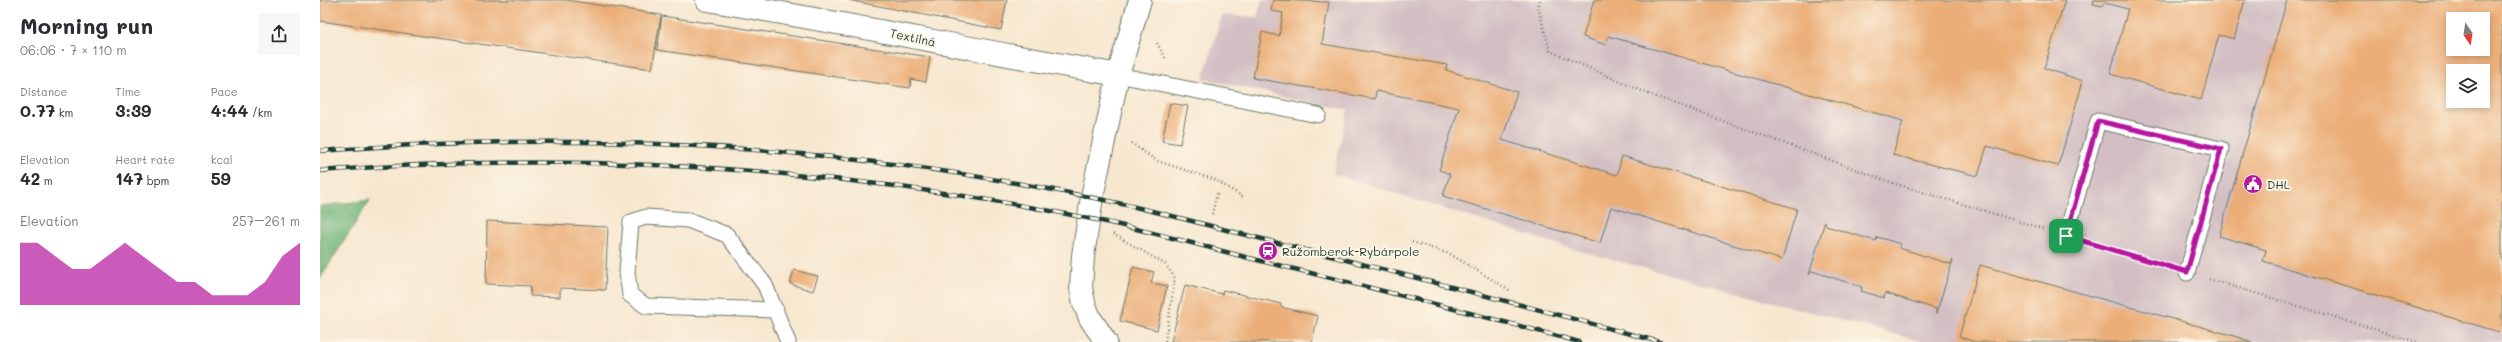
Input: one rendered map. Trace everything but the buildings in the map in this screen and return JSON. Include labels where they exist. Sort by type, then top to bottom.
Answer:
[{"type":"street","name":"Textilná","points":[[707,0],[819,18],[984,52],[1118,75]]},
{"type":"street","points":[[1106,342],[1090,318],[1081,288],[1085,236],[1118,75],[1140,0]]},
{"type":"lane","points":[[1118,75],[1318,115]]},
{"type":"lane","points":[[2066,236],[2098,121],[2221,149],[2187,272]]},
{"type":"lane","points":[[776,310],[646,306],[630,295],[627,272],[628,240],[631,222],[646,217],[688,220],[727,235],[765,285],[776,310],[788,342]]},
{"type":"path","points":[[1540,0],[1538,7],[1550,51],[1648,94],[1893,184],[2417,342]]},
{"type":"path","points":[[1157,40],[1157,46],[1169,65]]},
{"type":"path","points":[[1130,142],[1158,161],[1216,180],[1243,197]]},
{"type":"path","points":[[1212,214],[1217,192]]},
{"type":"path","points":[[1085,236],[1114,234],[1165,264],[1175,278],[1165,342]]},
{"type":"path","points":[[1412,242],[1450,254],[1511,291]]},
{"type":"shaded area","points":[[1262,0],[2502,0],[2502,342],[1924,342],[1569,248],[1333,174],[1348,110],[1203,79],[1222,15],[1257,17]]},
{"type":"green space","points":[[370,200],[320,279],[320,206]]},
{"type":"railway","points":[[320,151],[416,145],[513,142],[610,143],[706,147],[803,154],[899,165],[994,179],[1132,206],[1461,289],[1660,342]]},
{"type":"railway","points":[[320,171],[416,165],[512,163],[609,164],[705,168],[801,175],[897,186],[992,201],[1128,227],[1456,309],[1579,342]]},
{"type":"place","name":"DHL","points":[[2253,184]]},
{"type":"place","name":"Ružomberok-Rybárpole","points":[[1268,251]]},
{"type":"route","points":[[2098,121],[2221,149],[2187,272],[2066,236],[2098,121]]}]
